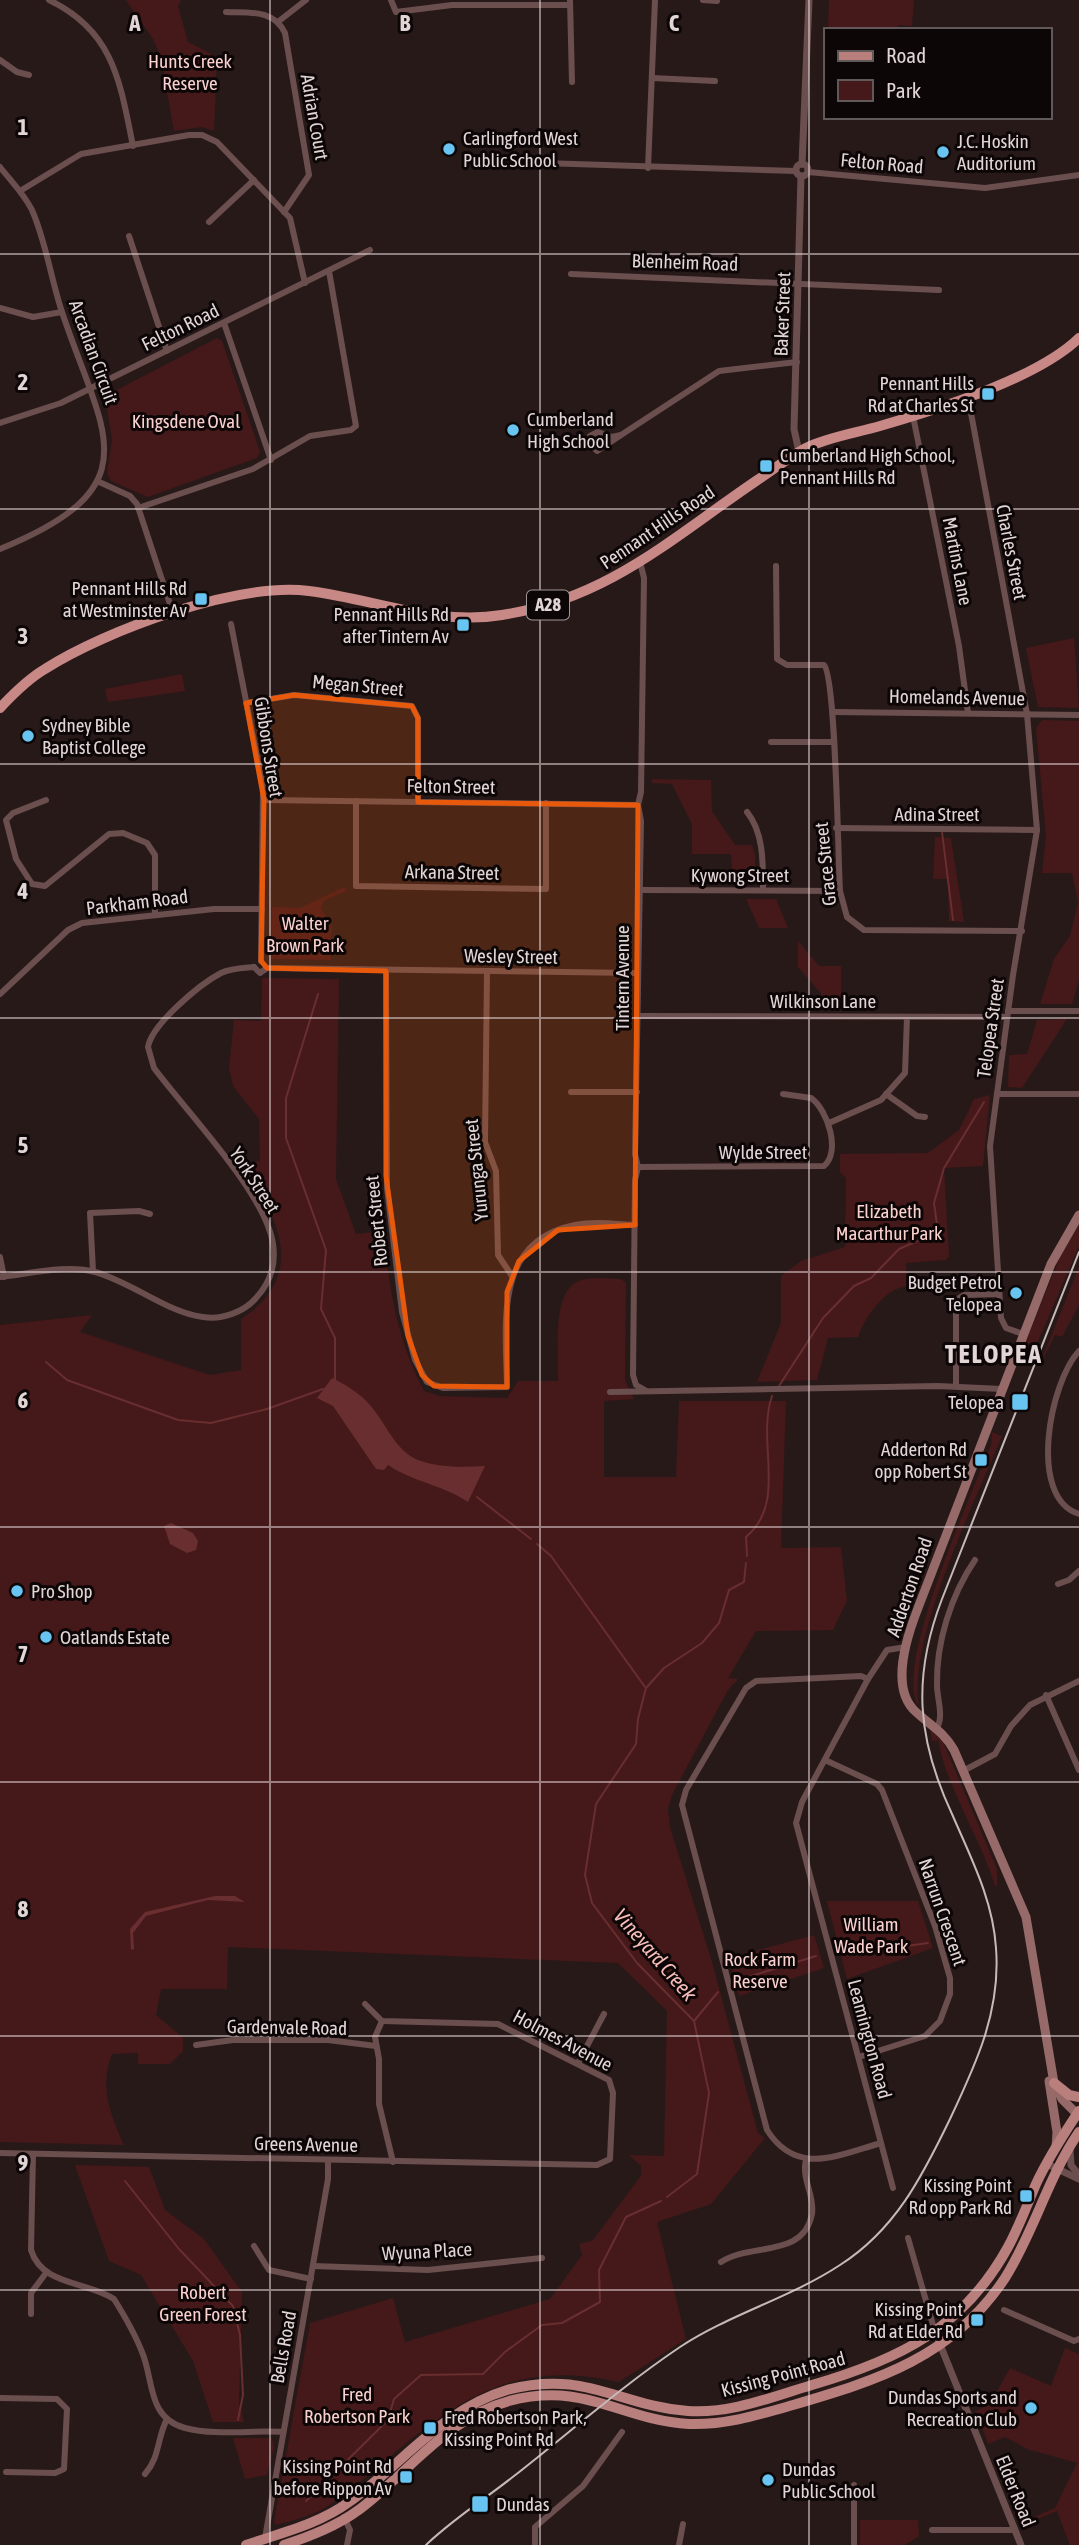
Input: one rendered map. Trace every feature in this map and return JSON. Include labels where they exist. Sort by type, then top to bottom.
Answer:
[{"type":"highway","name":"Pennant Hills Road","points":[[0,708],[24,684],[48,666],[115,635],[173,613],[236,596],[298,590],[430,615],[488,617],[520,612],[583,593],[640,562],[799,452],[914,416],[1042,365],[1079,338]]},
{"type":"main road","name":"Adderton Road","points":[[1078,2114],[1062,2099],[1054,2083],[1026,1917],[950,1742],[914,1710],[905,1698],[902,1686],[906,1647],[918,1608],[1051,1264],[1079,1214]]},
{"type":"main road","name":"Adderton Road","points":[[1047,2044],[1057,2132],[1055,2148]]},
{"type":"main road","points":[[1054,2083],[1069,2095],[1079,2097]]},
{"type":"main road","name":"Kissing Point Road","points":[[246,2545],[298,2527],[339,2508],[450,2418],[471,2405],[506,2391],[539,2384],[573,2384],[609,2390],[665,2407],[717,2411],[867,2369],[908,2350],[935,2332],[968,2303],[996,2267],[1055,2148],[1078,2114]]},
{"type":"main road","name":"Kissing Point Road","points":[[287,2544],[346,2519],[457,2426],[476,2414],[507,2402],[543,2395],[566,2395],[590,2398],[666,2421],[692,2424],[728,2422],[877,2380],[941,2345],[979,2311],[1019,2254],[1058,2169],[1079,2132]]},
{"type":"street","points":[[49,0],[77,17],[105,48],[120,81],[133,146]]},
{"type":"street","points":[[226,12],[265,13],[279,21],[306,0]]},
{"type":"street","points":[[391,0],[396,12],[444,5],[570,2],[572,82]]},
{"type":"street","points":[[648,168],[655,0]]},
{"type":"street","points":[[703,0],[717,1]]},
{"type":"street","name":"Baker Street","points":[[799,452],[794,429],[808,0]]},
{"type":"street","name":"Adrian Court","points":[[279,21],[285,33],[309,175],[284,212]]},
{"type":"street","points":[[0,60],[17,72],[29,75]]},
{"type":"street","points":[[652,78],[715,81]]},
{"type":"street","points":[[20,191],[81,154],[195,135],[207,136],[254,180],[290,219],[305,283]]},
{"type":"street","name":"Felton Road","points":[[542,163],[802,171],[985,188],[1079,175]]},
{"type":"street","name":"Arcadian Circuit","points":[[0,167],[32,211],[62,312],[106,437],[102,466],[97,481],[85,500],[71,514],[50,527],[0,549]]},
{"type":"street","points":[[209,222],[254,180]]},
{"type":"street","points":[[129,236],[167,351]]},
{"type":"street","name":"Felton Road","points":[[0,423],[47,409],[91,389],[370,250]]},
{"type":"street","points":[[138,508],[253,469],[305,438],[351,430],[357,423],[328,271]]},
{"type":"street","name":"Blenheim Road","points":[[571,274],[939,290]]},
{"type":"street","points":[[0,308],[33,317],[62,312]]},
{"type":"street","points":[[224,323],[271,460]]},
{"type":"street","points":[[621,435],[612,437],[595,433],[589,443],[592,448],[600,451],[721,370],[797,362]]},
{"type":"street","name":"Charles Street","points":[[967,395],[1027,714]]},
{"type":"street","name":"Martins Lane","points":[[914,416],[959,646],[968,713]]},
{"type":"street","points":[[97,481],[130,496],[138,508],[173,613]]},
{"type":"street","name":"Tintern Avenue","points":[[640,562],[644,578],[638,805],[638,1167],[633,1375],[636,1385],[645,1390]]},
{"type":"street","name":"Grace Street","points":[[776,566],[777,659],[787,665],[827,668],[834,712],[840,891],[847,917],[864,930],[1022,931]]},
{"type":"street","name":"Gibbons Street","points":[[231,624],[264,800],[261,961]]},
{"type":"street","name":"Megan Street","points":[[246,703],[294,695],[412,706],[418,718],[418,802]]},
{"type":"street","name":"Homelands Avenue","points":[[834,712],[1079,715]]},
{"type":"street","name":"Telopea Street","points":[[1023,1334],[1003,1325],[990,1146],[1007,1014],[1037,830],[1027,714]]},
{"type":"street","points":[[771,742],[833,742]]},
{"type":"street","points":[[46,800],[13,813],[6,820],[13,852],[32,884],[37,887],[45,886],[109,834],[123,833],[147,843],[155,855],[155,915]]},
{"type":"street","name":"Felton Street","points":[[264,800],[638,805]]},
{"type":"street","name":"Arkana Street","points":[[356,801],[356,886],[546,889],[547,803]]},
{"type":"street","points":[[747,812],[753,820],[763,853],[763,891]]},
{"type":"street","name":"Adina Street","points":[[836,828],[1037,830]]},
{"type":"street","name":"Kywong Street","points":[[639,890],[840,891]]},
{"type":"street","name":"Parkham Road","points":[[0,994],[72,927],[88,922],[214,909],[262,909]]},
{"type":"street","points":[[267,968],[261,961],[254,967],[260,974],[267,968],[386,971]]},
{"type":"street","name":"York Street","points":[[2,1277],[70,1270],[93,1271],[201,1317],[219,1317],[237,1312],[254,1301],[265,1287],[273,1262],[273,1243],[267,1225],[246,1187],[154,1068],[148,1047],[159,1025],[214,978],[228,970],[254,967]]},
{"type":"street","name":"Wesley Street","points":[[386,971],[636,973]]},
{"type":"street","name":"Robert Street","points":[[386,971],[386,1176],[408,1336],[422,1375],[434,1386],[507,1387],[506,1308],[512,1276]]},
{"type":"street","name":"Yurunga Street","points":[[487,972],[485,1142],[496,1171],[498,1255],[512,1276]]},
{"type":"street","name":"Wilkinson Lane","points":[[638,1016],[907,1017],[1079,1011]]},
{"type":"street","points":[[829,1123],[886,1094],[905,1073],[907,1017]]},
{"type":"street","points":[[571,1092],[637,1093]]},
{"type":"street","name":"Wylde Street","points":[[638,1167],[818,1168],[830,1159],[829,1123],[821,1107],[811,1098],[783,1094]]},
{"type":"street","points":[[886,1094],[917,1116],[925,1117]]},
{"type":"street","points":[[997,1094],[1079,1094]]},
{"type":"street","points":[[93,1271],[90,1213],[139,1211],[150,1214]]},
{"type":"street","points":[[512,1276],[531,1247],[558,1230],[589,1224],[635,1225]]},
{"type":"street","points":[[0,1258],[2,1277]]},
{"type":"street","points":[[956,1386],[956,1300],[964,1295],[999,1294]]},
{"type":"street","points":[[1079,1351],[1054,1404],[1049,1434],[1053,1491],[1065,1509],[1079,1514]]},
{"type":"street","points":[[610,1392],[956,1386],[1002,1389]]},
{"type":"street","points":[[935,1727],[940,1720],[937,1685],[939,1654],[965,1575],[975,1560]]},
{"type":"street","points":[[1058,1584],[1069,1580],[1079,1571]]},
{"type":"street","name":"Leamington Road","points":[[894,2188],[796,1824],[799,1811],[868,1679],[887,1650],[906,1647]]},
{"type":"street","points":[[868,1679],[861,1676],[763,1678],[746,1688],[686,1790],[681,1805],[767,2130],[779,2144],[806,2160],[829,2158],[881,2143]]},
{"type":"street","points":[[963,1771],[995,1754],[1017,1718],[1046,1695],[1079,1681]]},
{"type":"street","points":[[1046,1695],[1079,1770]]},
{"type":"street","name":"Narrun Crescent","points":[[825,1760],[881,1788],[935,1926],[950,1983],[944,2014],[930,2032],[914,2042],[859,2057]]},
{"type":"street","points":[[365,2004],[382,2021],[377,2028],[376,2046],[379,2104],[393,2162]]},
{"type":"street","points":[[578,2063],[604,2014]]},
{"type":"street","name":"Holmes Avenue","points":[[382,2021],[492,2022],[578,2063],[612,2085],[610,2159]]},
{"type":"street","name":"Gardenvale Road","points":[[196,2045],[233,2040],[328,2040],[376,2046]]},
{"type":"street","points":[[1070,2146],[1071,2165],[1079,2177]]},
{"type":"street","name":"Greens Avenue","points":[[0,2153],[597,2165],[610,2159]]},
{"type":"street","points":[[33,2154],[32,2250],[36,2263],[46,2273],[114,2299],[142,2352],[155,2404],[167,2419],[191,2429],[283,2432]]},
{"type":"street","name":"Bells Road","points":[[265,2538],[311,2279],[328,2160]]},
{"type":"street","points":[[722,2262],[736,2254],[790,2244],[802,2236],[813,2210],[806,2160]]},
{"type":"street","points":[[1047,2164],[1079,2177]]},
{"type":"street","points":[[908,2238],[935,2332]]},
{"type":"street","points":[[254,2246],[269,2270],[311,2279]]},
{"type":"street","name":"Wyuna Place","points":[[313,2266],[428,2270],[542,2258]]},
{"type":"street","points":[[31,2314],[31,2293],[46,2273]]},
{"type":"street","points":[[1004,2310],[1074,2341],[1079,2339]]},
{"type":"street","name":"Elder Road","points":[[935,2332],[1021,2545]]},
{"type":"street","points":[[0,2398],[57,2399],[67,2409],[64,2469],[55,2473],[6,2472]]},
{"type":"street","points":[[145,2474],[158,2457],[160,2432],[167,2419]]},
{"type":"street","points":[[535,2545],[535,2527],[583,2486],[622,2432]]},
{"type":"street","points":[[853,2545],[854,2485]]},
{"type":"street","points":[[339,2508],[350,2530],[347,2545]]},
{"type":"street","points":[[679,2545],[683,2524]]},
{"type":"street","points":[[932,2530],[1015,2530]]},
{"type":"highlighted area","points":[[294,695],[412,706],[418,718],[418,802],[638,805],[635,1225],[558,1230],[519,1261],[507,1292],[507,1387],[434,1386],[422,1375],[408,1336],[386,1176],[386,971],[267,968],[261,961],[264,800],[246,703]]},
{"type":"green space","name":"Hunts Creek Reserve","points":[[126,0],[181,0],[178,6],[188,42],[217,57],[214,131],[202,127],[174,131],[161,57],[153,39]]},
{"type":"green space","points":[[829,0],[914,0],[912,26],[828,28]]},
{"type":"green space","name":"Kingsdene Oval","points":[[217,338],[222,341],[260,452],[257,458],[148,497],[111,481],[107,473],[112,440],[105,396]]},
{"type":"green space","points":[[1074,638],[1079,708],[1038,707],[1026,648]]},
{"type":"green space","points":[[182,674],[185,691],[108,702],[105,689]]},
{"type":"green space","points":[[1042,720],[1079,721],[1079,980],[1072,1004],[1040,1004],[1054,959],[1070,936],[1078,902],[1072,873],[1042,873],[1046,836],[1036,728]]},
{"type":"green space","points":[[652,779],[711,780],[712,811],[735,845],[752,845],[755,855],[755,881],[733,884],[731,854],[692,854],[692,824],[672,784],[652,783]]},
{"type":"green space","points":[[935,837],[951,838],[964,922],[949,921],[948,879],[933,879]]},
{"type":"green space","name":"Walter Brown Park","points":[[344,887],[346,891],[323,901],[321,909],[332,927],[331,960],[271,959],[272,907],[300,908]]},
{"type":"green space","points":[[746,899],[776,899],[788,928],[759,928]]},
{"type":"green space","points":[[798,941],[819,966],[841,966],[841,1010],[821,1010],[821,993],[798,967]]},
{"type":"green space","name":"Fred Robertson Park","points":[[262,978],[339,979],[336,1179],[356,1234],[383,1231],[401,1332],[424,1391],[440,1396],[507,1398],[518,1381],[558,1381],[558,1324],[565,1295],[572,1285],[582,1280],[621,1279],[626,1283],[625,1381],[634,1399],[604,1401],[604,1477],[676,1477],[679,1401],[786,1401],[781,1548],[841,1547],[847,1601],[833,1630],[756,1631],[728,1678],[738,1679],[728,1690],[672,1795],[668,1809],[670,1827],[712,1962],[758,2133],[765,2138],[711,2204],[657,2222],[686,2339],[619,2382],[583,2376],[550,2376],[520,2380],[492,2389],[439,2418],[327,2507],[276,2525],[274,2522],[310,2323],[393,2298],[405,2342],[550,2299],[582,2255],[579,2244],[593,2240],[641,2176],[641,2166],[629,2155],[664,2156],[667,2011],[618,1963],[228,1947],[227,1989],[161,1989],[156,2015],[183,2038],[183,2051],[170,2064],[138,2064],[138,2053],[112,2054],[106,2089],[114,2122],[124,2145],[0,2142],[0,1325],[92,1315],[80,1332],[210,1375],[241,1370],[241,1319],[262,1302],[275,1283],[281,1264],[275,1224],[266,1203],[240,1163],[260,1161],[259,1119],[233,1086],[229,1067],[234,1020],[261,1021]]},
{"type":"green space","points":[[1067,1019],[1022,1088],[1008,1087],[1009,1055],[1027,1054],[1037,1020]]},
{"type":"green space","name":"Elizabeth Macarthur Park","points":[[990,1095],[983,1166],[944,1168],[949,1256],[946,1260],[906,1263],[907,1286],[891,1292],[876,1305],[858,1337],[828,1338],[817,1380],[757,1382],[781,1323],[781,1276],[801,1261],[845,1247],[846,1178],[840,1172],[840,1154],[928,1153],[959,1130],[974,1099]]},
{"type":"green space","points":[[1079,1224],[1079,1246],[1027,1367],[1029,1350],[1026,1349],[1019,1359],[1060,1257]]},
{"type":"green space","points":[[1079,1267],[1079,1305],[1062,1337],[1055,1335],[1037,1371]]},
{"type":"green space","points":[[992,1432],[1002,1436],[960,1534],[923,1646],[918,1679],[919,1706],[913,1687],[916,1657],[925,1620],[953,1538],[991,1445]]},
{"type":"green space","points":[[930,1729],[944,1744],[997,1869],[997,1886],[956,1796],[938,1740],[932,1741]]},
{"type":"green space","name":"William Wade Park","points":[[827,1901],[918,1901],[933,1948],[847,1979]]},
{"type":"green space","name":"Rock Farm Reserve","points":[[814,1935],[824,1968],[739,1996],[729,1958]]},
{"type":"green space","name":"Robert Green Forest","points":[[75,2165],[149,2167],[165,2210],[204,2239],[242,2292],[239,2404],[244,2422],[213,2422],[193,2361],[141,2275],[109,2261]]},
{"type":"green space","name":"Dundas Sports and Recreation Club","points":[[1065,2348],[1079,2354],[1079,2545],[1070,2545],[1057,2511],[1021,2526],[1020,2523],[1055,2508],[1077,2463],[1027,2449],[1005,2437],[988,2444],[976,2411],[990,2404],[1010,2368],[1051,2386]]},
{"type":"green space","points":[[233,2438],[272,2438],[274,2447],[267,2475],[245,2479]]},
{"type":"green space","points":[[860,2520],[918,2520],[919,2536],[905,2545],[860,2545]]},
{"type":"shaded area","points":[[332,1378],[365,1400],[394,1440],[413,1458],[445,1466],[485,1466],[468,1502],[388,1465],[384,1470],[376,1469],[333,1406],[317,1398]]},
{"type":"shaded area","points":[[171,1523],[193,1533],[198,1541],[196,1550],[187,1553],[170,1544],[164,1526]]},
{"type":"shaded area","points":[[215,1896],[235,1896],[245,1902],[208,1900],[146,1916],[133,1933],[134,1949],[131,1950],[130,1929],[145,1912]]},
{"type":"waterway","points":[[942,832],[953,920]]},
{"type":"waterway","points":[[318,994],[286,1098],[286,1138],[326,1250],[321,1309],[335,1338],[335,1381]]},
{"type":"waterway","name":"Vineyard Creek","points":[[779,1386],[823,1318],[854,1286],[871,1278],[899,1249],[938,1232],[934,1203],[944,1168],[984,1102]]},
{"type":"waterway","points":[[46,1362],[67,1380],[178,1420],[211,1423],[267,1409],[323,1389]]},
{"type":"waterway","name":"Vineyard Creek","points":[[747,1556],[746,1537],[759,1523],[766,1507],[769,1471],[768,1414],[772,1396]]},
{"type":"waterway","points":[[477,1497],[531,1539]]},
{"type":"waterway","points":[[537,1544],[551,1556],[645,1687]]},
{"type":"waterway","name":"Vineyard Creek","points":[[667,2197],[697,2174],[709,2093],[694,2021],[637,1963],[592,1903],[585,1875],[596,1804],[636,1744],[638,1719],[646,1688],[664,1668],[702,1643],[719,1623],[729,1590],[744,1582],[746,1563]]},
{"type":"waterway","points":[[843,1955],[928,1943]]},
{"type":"waterway","points":[[738,1980],[816,1956]]},
{"type":"waterway","points":[[694,2021],[718,1992]]},
{"type":"waterway","points":[[125,2181],[179,2249],[233,2306],[240,2335],[243,2395],[238,2420]]},
{"type":"waterway","name":"Vineyard Creek","points":[[306,2501],[388,2420],[394,2399],[421,2375],[483,2374],[505,2352],[542,2325],[562,2323],[600,2302],[599,2270],[626,2217],[661,2201]]},
{"type":"tram line","points":[[426,2545],[616,2394],[680,2347],[719,2325],[821,2277],[859,2251],[892,2219],[905,2201],[939,2140],[969,2078],[985,2036],[995,1994],[997,1971],[994,1930],[986,1896],[931,1760],[923,1708],[926,1655],[942,1599],[1079,1252]]},
{"type":"place","name":"Carlingford West Public School","points":[[449,149]]},
{"type":"place","name":"J.C. Hoskin Auditorium","points":[[943,152]]},
{"type":"place","name":"Pennant Hills Rd at Charles St","points":[[988,394]]},
{"type":"place","name":"Cumberland High School","points":[[513,430]]},
{"type":"place","name":"Cumberland High School, Pennant Hills Rd","points":[[766,466]]},
{"type":"place","name":"Pennant Hills Rd at Westminster Av","points":[[201,599]]},
{"type":"place","name":"Pennant Hills Rd after Tintern Av","points":[[463,625]]},
{"type":"place","name":"Sydney Bible Baptist College","points":[[28,736]]},
{"type":"place","name":"Budget Petrol Telopea","points":[[1016,1293]]},
{"type":"place","name":"Telopea","points":[[1020,1402]]},
{"type":"place","name":"Adderton Rd opp Robert St","points":[[981,1460]]},
{"type":"place","name":"Pro Shop","points":[[17,1591]]},
{"type":"place","name":"Oatlands Estate","points":[[46,1637]]},
{"type":"place","name":"Kissing Point Rd opp Park Rd","points":[[1026,2196]]},
{"type":"place","name":"Kissing Point Rd at Elder Rd","points":[[977,2320]]},
{"type":"place","name":"Dundas Sports and Recreation Club","points":[[1031,2408]]},
{"type":"place","name":"Fred Robertson Park, Kissing Point Rd","points":[[430,2428]]},
{"type":"place","name":"Kissing Point Rd before Rippon Av","points":[[406,2477]]},
{"type":"place","name":"Dundas Public School","points":[[768,2480]]},
{"type":"place","name":"Dundas","points":[[480,2504]]},
{"type":"district","name":"TELOPEA","points":[[994,1354]]}]
